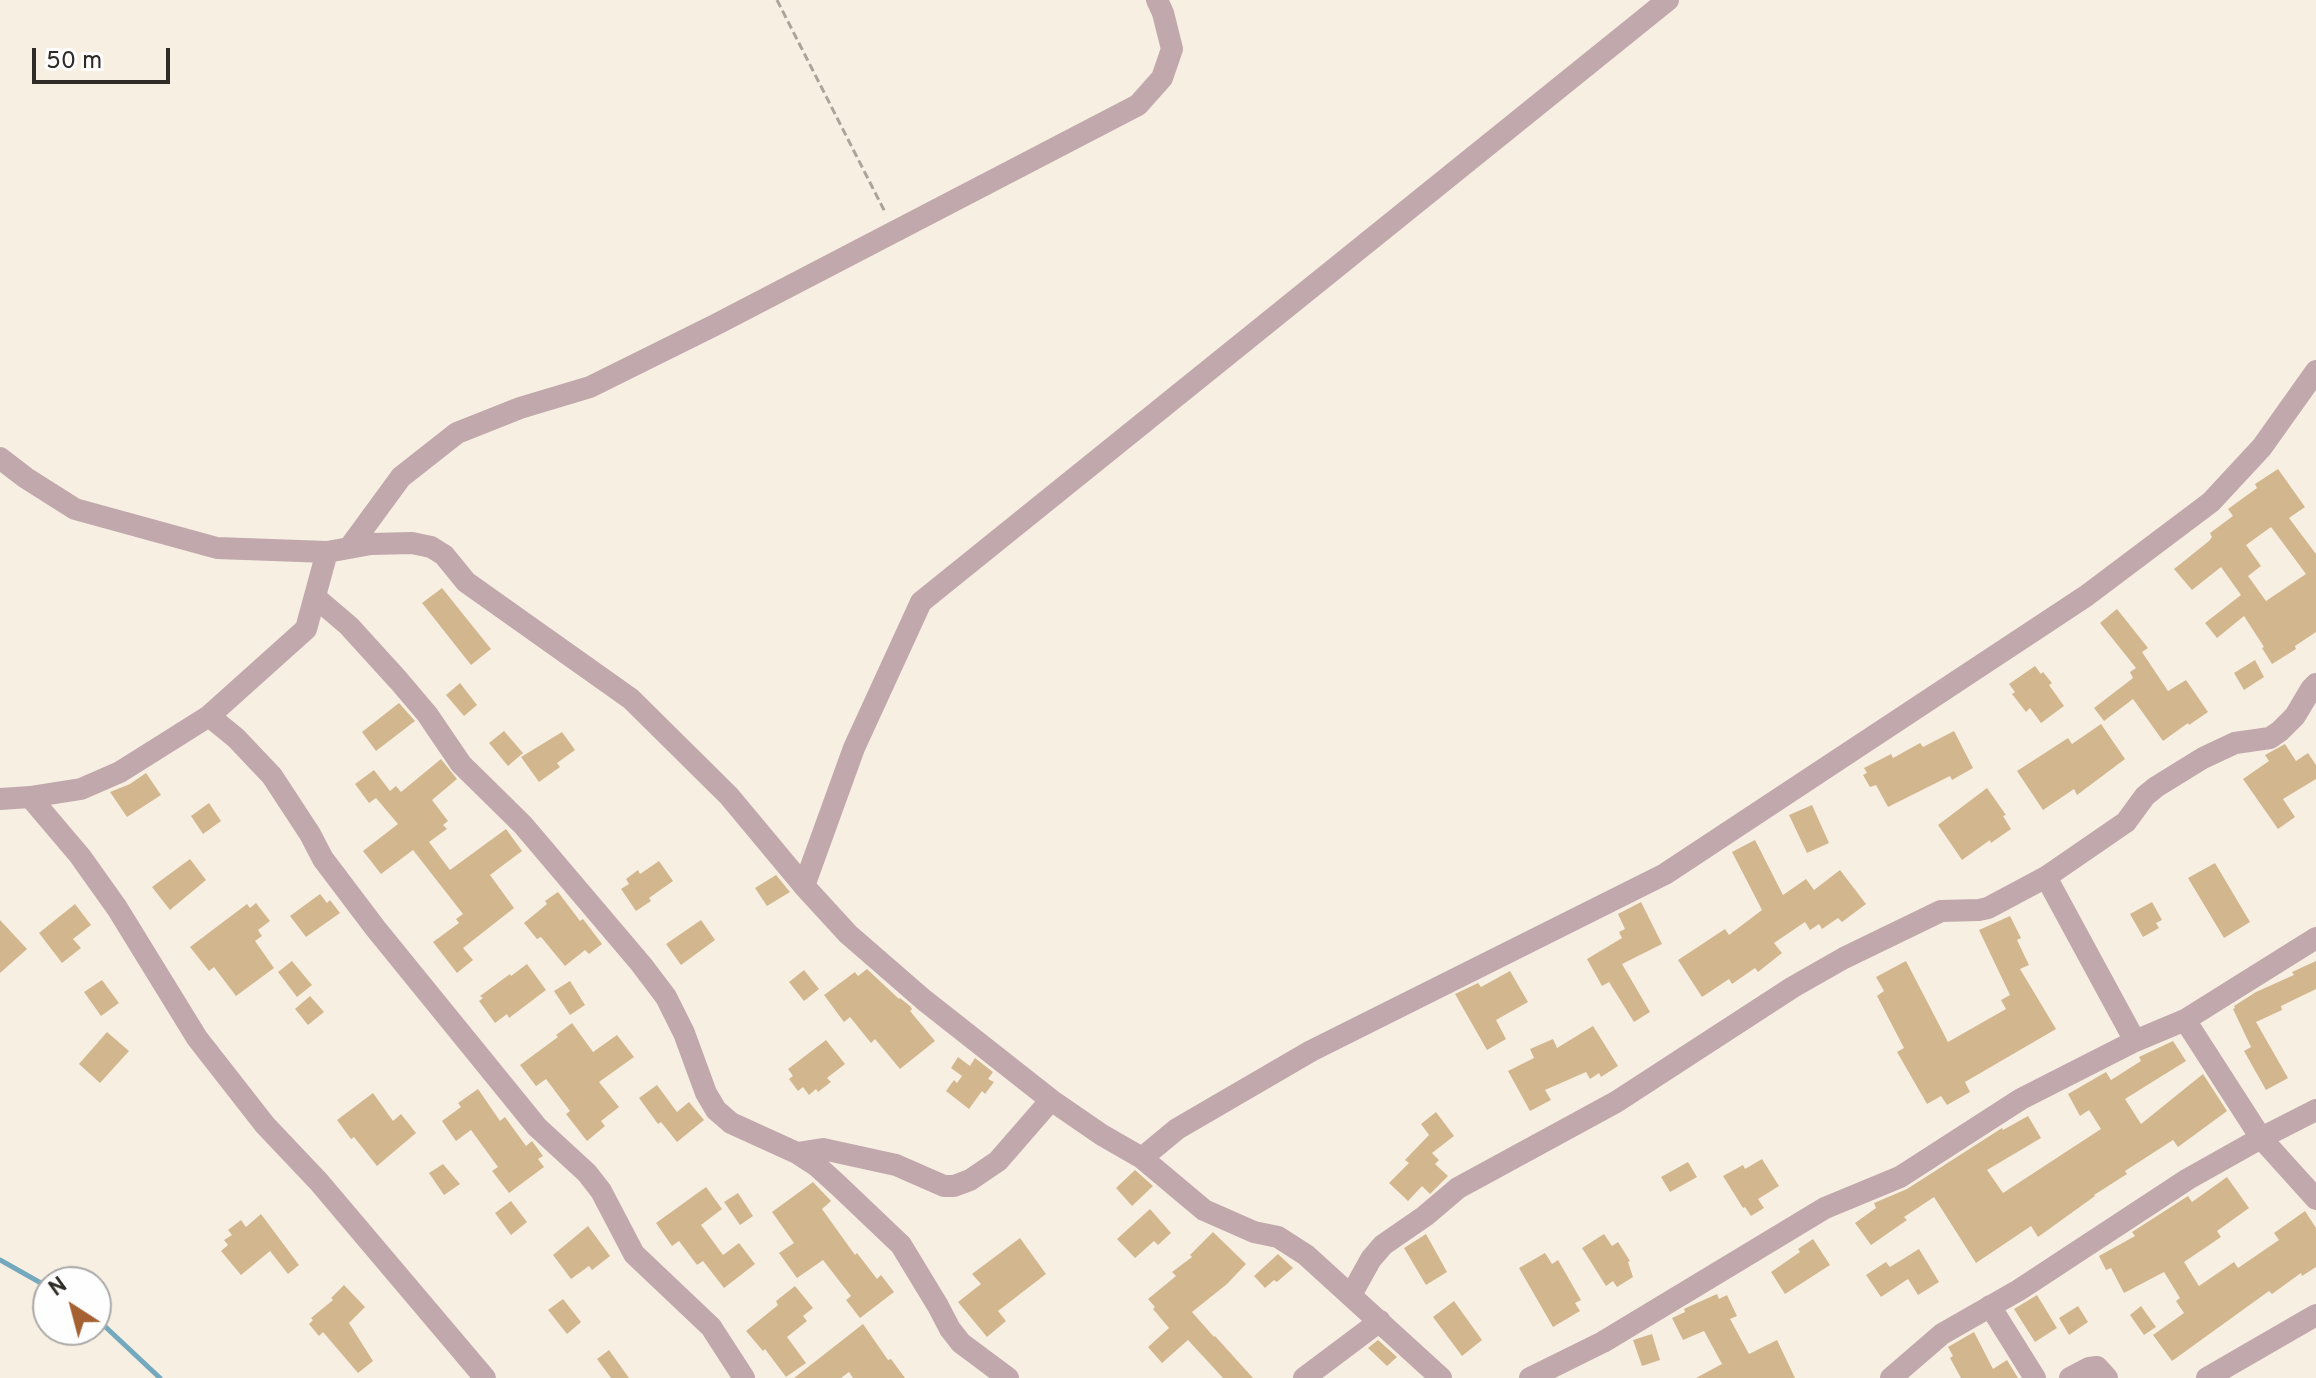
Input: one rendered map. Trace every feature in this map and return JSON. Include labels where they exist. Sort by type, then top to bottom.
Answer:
[{"type":"street","points":[[0,799],[81,789],[120,772],[209,716],[306,629],[315,597],[338,550],[401,477],[457,433],[520,408],[590,387],[1138,105],[1162,78],[1172,49],[1157,0]]},
{"type":"street","points":[[804,886],[854,748],[921,602],[1668,0]]},
{"type":"street","points":[[1142,1158],[1177,1129],[1311,1051],[1665,874],[2074,604],[2211,502],[2262,447],[2316,371]]},
{"type":"street","points":[[0,458],[75,509],[217,548],[338,550],[371,544],[412,543],[431,547],[444,555],[466,582],[631,699],[729,796],[804,886],[859,943],[924,1000],[1051,1100],[1142,1158],[1204,1210],[1254,1232],[1278,1237],[1306,1255],[1441,1378]]},
{"type":"street","points":[[315,597],[349,626],[399,681],[427,714],[461,764],[523,825],[641,964],[666,997],[716,1110],[731,1123],[797,1153],[817,1166],[901,1245],[961,1343],[1008,1378]]},
{"type":"street","points":[[1351,1295],[1371,1259],[1383,1245],[1458,1188],[1616,1102],[1793,987],[1844,958],[1941,911],[1988,908],[2046,877],[2126,822],[2145,796],[2156,787],[2203,758],[2235,743],[2270,738],[2280,731],[2295,716],[2316,684]]},
{"type":"street","points":[[209,716],[236,738],[272,776],[323,859],[376,929],[537,1127],[587,1173],[601,1191],[634,1254],[711,1327],[744,1378]]},
{"type":"street","points":[[30,797],[80,856],[117,908],[197,1038],[255,1113],[329,1194],[485,1378]]},
{"type":"street","points":[[2046,877],[2135,1041]]},
{"type":"street","points":[[1530,1378],[1603,1342],[1825,1208],[1900,1177],[2021,1099],[2135,1041],[2185,1020],[2316,938]]},
{"type":"street","points":[[2185,1020],[2261,1138],[2316,1199]]},
{"type":"street","points":[[797,1153],[823,1149],[896,1165],[944,1186],[954,1186],[970,1180],[998,1161],[1051,1100]]},
{"type":"street","points":[[1891,1378],[1942,1334],[2019,1290],[2188,1179],[2316,1110]]},
{"type":"street","points":[[1990,1306],[2035,1378]]},
{"type":"street","points":[[2207,1378],[2316,1315]]},
{"type":"street","points":[[1304,1378],[1380,1321]]},
{"type":"street","points":[[2070,1378],[2097,1367],[2107,1378]]},
{"type":"path","points":[[777,0],[894,231]]},
{"type":"building","points":[[2278,469],[2305,507],[2289,518],[2316,554],[2316,632],[2272,664],[2244,616],[2217,638],[2205,623],[2241,595],[2221,567],[2192,590],[2174,569],[2209,541],[2212,537],[2210,533],[2233,516],[2228,509],[2257,488],[2255,484]],"holes":[[[2271,527],[2306,574],[2266,601],[2248,576],[2261,566],[2246,545]]]},
{"type":"building","points":[[442,588],[491,649],[471,665],[422,603]]},
{"type":"building","points":[[2117,609],[2148,648],[2142,652],[2168,691],[2186,680],[2208,712],[2163,741],[2133,699],[2104,721],[2094,708],[2133,678],[2130,672],[2136,668],[2100,623]]},
{"type":"building","points":[[2255,660],[2264,677],[2244,690],[2234,673]]},
{"type":"building","points":[[2035,666],[2052,683],[2049,685],[2064,706],[2041,723],[2030,708],[2026,712],[2012,694],[2015,692],[2009,684]]},
{"type":"building","points":[[460,683],[477,705],[464,716],[446,695]]},
{"type":"building","points":[[399,703],[415,721],[376,751],[362,732]]},
{"type":"building","points":[[2101,724],[2125,759],[2077,795],[2074,789],[2043,810],[2017,771],[2068,738],[2072,744]]},
{"type":"building","points":[[504,731],[523,753],[508,766],[489,743]]},
{"type":"building","points":[[1954,731],[1973,768],[1952,780],[1950,776],[1888,807],[1876,785],[1870,787],[1863,775],[1867,773],[1864,768],[1891,754],[1893,758],[1920,743],[1923,747]]},
{"type":"building","points":[[562,732],[575,750],[557,763],[560,767],[539,782],[521,757]]},
{"type":"building","points":[[2285,744],[2296,761],[2308,753],[2316,765],[2316,779],[2283,799],[2295,817],[2278,829],[2243,779],[2269,761],[2265,755]]},
{"type":"building","points":[[441,759],[457,779],[432,800],[448,821],[443,825],[447,829],[429,842],[450,870],[506,829],[522,851],[490,875],[514,908],[463,948],[473,960],[457,973],[433,942],[459,923],[456,919],[463,914],[413,850],[381,874],[363,851],[398,824],[376,798],[369,803],[355,784],[374,770],[390,791],[396,786],[401,792]]},
{"type":"building","points":[[146,773],[161,795],[127,817],[110,792]]},
{"type":"building","points":[[1987,788],[2006,815],[2003,816],[2011,829],[1962,860],[1938,825]]},
{"type":"building","points":[[209,803],[221,821],[203,834],[191,816]]},
{"type":"building","points":[[1812,805],[1829,843],[1807,853],[1789,815]]},
{"type":"building","points":[[1755,840],[1783,895],[1806,879],[1814,890],[1840,870],[1866,904],[1842,922],[1838,918],[1822,929],[1819,924],[1810,930],[1805,922],[1774,943],[1782,953],[1758,972],[1755,968],[1732,984],[1729,979],[1702,997],[1678,960],[1725,929],[1729,935],[1762,910],[1732,852]]},
{"type":"building","points":[[190,859],[206,880],[170,910],[152,887]]},
{"type":"building","points":[[659,861],[673,881],[636,911],[621,889],[629,884],[626,879],[638,870],[640,874]]},
{"type":"building","points":[[2215,863],[2250,922],[2224,938],[2188,878]]},
{"type":"building","points":[[776,875],[790,892],[767,906],[755,888]]},
{"type":"building","points":[[558,892],[602,944],[589,954],[585,950],[565,966],[541,937],[537,939],[524,923]]},
{"type":"building","points":[[320,894],[327,903],[330,900],[340,913],[306,937],[290,916]]},
{"type":"building","points":[[1641,902],[1662,944],[1622,964],[1650,1012],[1634,1022],[1609,982],[1602,986],[1587,959],[1622,938],[1619,932],[1625,929],[1618,914]]},
{"type":"building","points":[[2152,902],[2162,920],[2156,923],[2159,928],[2143,937],[2130,914]]},
{"type":"building","points":[[256,903],[270,921],[258,930],[262,936],[255,941],[274,968],[236,996],[214,967],[209,971],[190,947],[247,904],[250,908]]},
{"type":"building","points":[[75,904],[91,925],[73,939],[81,948],[62,963],[39,933]]},
{"type":"building","points":[[2010,916],[2029,965],[2020,969],[2056,1029],[1965,1082],[1970,1092],[1947,1105],[1941,1096],[1927,1104],[1897,1052],[1904,1048],[1877,996],[1884,991],[1876,977],[1906,961],[1948,1042],[2006,1009],[2001,1000],[2010,995],[1979,930]]},
{"type":"building","points":[[0,920],[27,949],[0,973]]},
{"type":"building","points":[[701,920],[715,940],[681,965],[666,944]]},
{"type":"building","points":[[292,961],[312,985],[297,997],[278,972]]},
{"type":"building","points":[[2316,961],[2316,989],[2256,1022],[2288,1078],[2266,1090],[2244,1051],[2251,1047],[2234,1006]]},
{"type":"building","points":[[527,964],[546,990],[509,1018],[507,1014],[495,1023],[479,1001],[483,998],[480,996]]},
{"type":"building","points":[[867,969],[910,1006],[910,1011],[935,1041],[900,1069],[875,1039],[871,1043],[850,1017],[844,1022],[824,995],[855,972],[858,976]]},
{"type":"building","points":[[804,970],[819,989],[804,1001],[789,982]]},
{"type":"building","points":[[1510,971],[1528,1002],[1496,1020],[1506,1039],[1487,1050],[1455,994],[1478,983],[1481,987]]},
{"type":"building","points":[[102,980],[119,1003],[101,1016],[84,992]]},
{"type":"building","points":[[570,981],[585,1005],[570,1015],[554,991]]},
{"type":"building","points":[[310,996],[324,1012],[308,1025],[295,1009]]},
{"type":"building","points":[[572,1023],[593,1052],[617,1035],[634,1057],[599,1082],[619,1107],[601,1121],[605,1126],[587,1141],[566,1114],[570,1111],[546,1079],[536,1086],[520,1065]]},
{"type":"building","points":[[1593,1026],[1618,1066],[1601,1077],[1599,1073],[1590,1079],[1586,1072],[1545,1090],[1551,1100],[1530,1111],[1508,1071],[1534,1058],[1530,1049],[1553,1039],[1557,1048]]},
{"type":"building","points":[[107,1032],[129,1051],[100,1083],[79,1064]]},
{"type":"building","points":[[826,1040],[845,1064],[827,1078],[831,1082],[818,1092],[816,1089],[809,1095],[803,1087],[798,1091],[789,1079],[793,1076],[788,1069]]},
{"type":"building","points":[[2173,1041],[2186,1061],[2125,1099],[2141,1124],[2203,1074],[2227,1111],[2178,1147],[2173,1140],[2125,1171],[2127,1174],[2038,1237],[2031,1226],[1976,1263],[1934,1197],[1871,1245],[1855,1223],[1876,1208],[1874,1203],[1907,1189],[2002,1128],[2028,1116],[2041,1138],[1987,1170],[2003,1193],[2101,1129],[2089,1110],[2080,1116],[2068,1094],[2106,1072],[2111,1080],[2141,1061],[2139,1057]]},
{"type":"building","points":[[958,1057],[970,1066],[975,1058],[993,1072],[988,1079],[994,1082],[985,1094],[982,1091],[969,1109],[946,1091],[954,1080],[957,1083],[962,1076],[951,1068]]},
{"type":"building","points":[[657,1085],[677,1112],[689,1102],[704,1120],[677,1142],[661,1122],[658,1124],[639,1098]]},
{"type":"building","points":[[478,1089],[500,1121],[505,1117],[526,1146],[532,1141],[543,1156],[538,1159],[544,1167],[509,1193],[492,1171],[498,1167],[471,1130],[456,1141],[442,1121],[461,1107],[458,1103]]},
{"type":"building","points":[[373,1093],[393,1121],[401,1114],[416,1133],[377,1166],[337,1120]]},
{"type":"building","points":[[1436,1112],[1454,1136],[1432,1153],[1439,1160],[1435,1164],[1448,1176],[1430,1194],[1422,1186],[1408,1201],[1389,1183],[1409,1163],[1405,1160],[1429,1135],[1421,1124]]},
{"type":"building","points":[[1762,1159],[1779,1186],[1758,1199],[1764,1208],[1751,1216],[1723,1176]]},
{"type":"building","points":[[1688,1162],[1697,1177],[1670,1192],[1661,1177]]},
{"type":"building","points":[[443,1164],[460,1184],[444,1195],[429,1173]]},
{"type":"building","points":[[1135,1170],[1153,1186],[1132,1206],[1116,1188]]},
{"type":"building","points":[[2227,1177],[2249,1208],[2217,1231],[2221,1237],[2184,1262],[2199,1286],[2234,1262],[2238,1268],[2279,1240],[2274,1233],[2305,1211],[2316,1228],[2316,1267],[2302,1276],[2301,1273],[2272,1294],[2269,1291],[2172,1361],[2153,1335],[2184,1313],[2176,1301],[2180,1298],[2164,1272],[2124,1293],[2111,1268],[2106,1270],[2099,1256],[2135,1236],[2132,1232],[2188,1196],[2192,1202]]},
{"type":"building","points":[[813,1182],[831,1201],[822,1209],[855,1255],[857,1253],[877,1279],[881,1275],[894,1292],[860,1318],[846,1300],[851,1296],[823,1260],[797,1278],[779,1253],[794,1243],[772,1212]]},
{"type":"building","points":[[706,1187],[722,1209],[701,1225],[723,1255],[739,1243],[755,1264],[724,1288],[703,1261],[697,1265],[679,1241],[672,1246],[656,1223]]},
{"type":"building","points":[[738,1193],[753,1216],[740,1225],[724,1202]]},
{"type":"building","points":[[511,1201],[527,1222],[511,1235],[495,1213]]},
{"type":"building","points":[[1150,1209],[1171,1233],[1158,1245],[1154,1241],[1135,1258],[1117,1239]]},
{"type":"building","points":[[261,1214],[299,1265],[288,1274],[270,1251],[241,1275],[221,1251],[228,1245],[224,1240],[232,1235],[228,1230],[241,1220],[246,1227]]},
{"type":"building","points":[[588,1226],[610,1256],[592,1270],[589,1266],[571,1279],[553,1255]]},
{"type":"building","points":[[1213,1232],[1246,1264],[1192,1312],[1253,1378],[1223,1378],[1188,1340],[1162,1363],[1148,1347],[1169,1328],[1148,1299],[1176,1276],[1172,1272],[1192,1257],[1190,1255]]},
{"type":"building","points":[[1426,1234],[1447,1272],[1426,1285],[1404,1248]]},
{"type":"building","points":[[1604,1234],[1612,1246],[1618,1242],[1630,1261],[1633,1277],[1617,1287],[1613,1281],[1606,1286],[1582,1248]]},
{"type":"building","points":[[1020,1238],[1046,1274],[998,1311],[1006,1321],[987,1337],[958,1302],[981,1284],[972,1274]]},
{"type":"building","points":[[1813,1239],[1830,1265],[1785,1294],[1771,1272]]},
{"type":"building","points":[[1919,1249],[1939,1282],[1918,1295],[1908,1279],[1881,1297],[1866,1275],[1886,1262],[1890,1267]]},
{"type":"building","points":[[1545,1253],[1552,1264],[1558,1260],[1581,1300],[1575,1303],[1580,1311],[1553,1327],[1519,1268]]},
{"type":"building","points":[[1278,1254],[1293,1268],[1265,1288],[1254,1276]]},
{"type":"building","points":[[344,1285],[365,1307],[349,1323],[373,1361],[358,1373],[323,1332],[319,1336],[309,1324],[313,1320],[311,1318],[333,1300],[331,1298]]},
{"type":"building","points":[[795,1286],[813,1308],[803,1316],[807,1321],[787,1337],[806,1363],[786,1377],[765,1349],[763,1351],[746,1331],[778,1305],[776,1301]]},
{"type":"building","points":[[1717,1294],[1719,1299],[1727,1295],[1737,1316],[1730,1319],[1749,1354],[1777,1340],[1795,1378],[1696,1378],[1722,1364],[1704,1331],[1683,1340],[1672,1318]]},
{"type":"building","points":[[2037,1295],[2057,1328],[2035,1342],[2014,1309]]},
{"type":"building","points":[[563,1299],[581,1322],[567,1334],[548,1310]]},
{"type":"building","points":[[1454,1301],[1482,1340],[1462,1356],[1433,1317]]},
{"type":"building","points":[[2078,1306],[2088,1322],[2069,1335],[2059,1318]]},
{"type":"building","points":[[2141,1306],[2156,1327],[2144,1335],[2130,1315]]},
{"type":"building","points":[[863,1324],[905,1378],[853,1378],[849,1372],[841,1378],[794,1378]]},
{"type":"building","points":[[1974,1332],[1993,1369],[2007,1360],[2018,1378],[1961,1378],[1950,1358],[1953,1356],[1948,1347]]},
{"type":"building","points":[[1652,1334],[1660,1360],[1642,1366],[1633,1340]]},
{"type":"building","points":[[1378,1340],[1397,1357],[1387,1366],[1368,1348]]},
{"type":"building","points":[[609,1350],[629,1378],[611,1378],[597,1359]]},
{"type":"waterway","points":[[0,1260],[32,1278]]},
{"type":"waterway","points":[[112,1333],[160,1378]]}]
